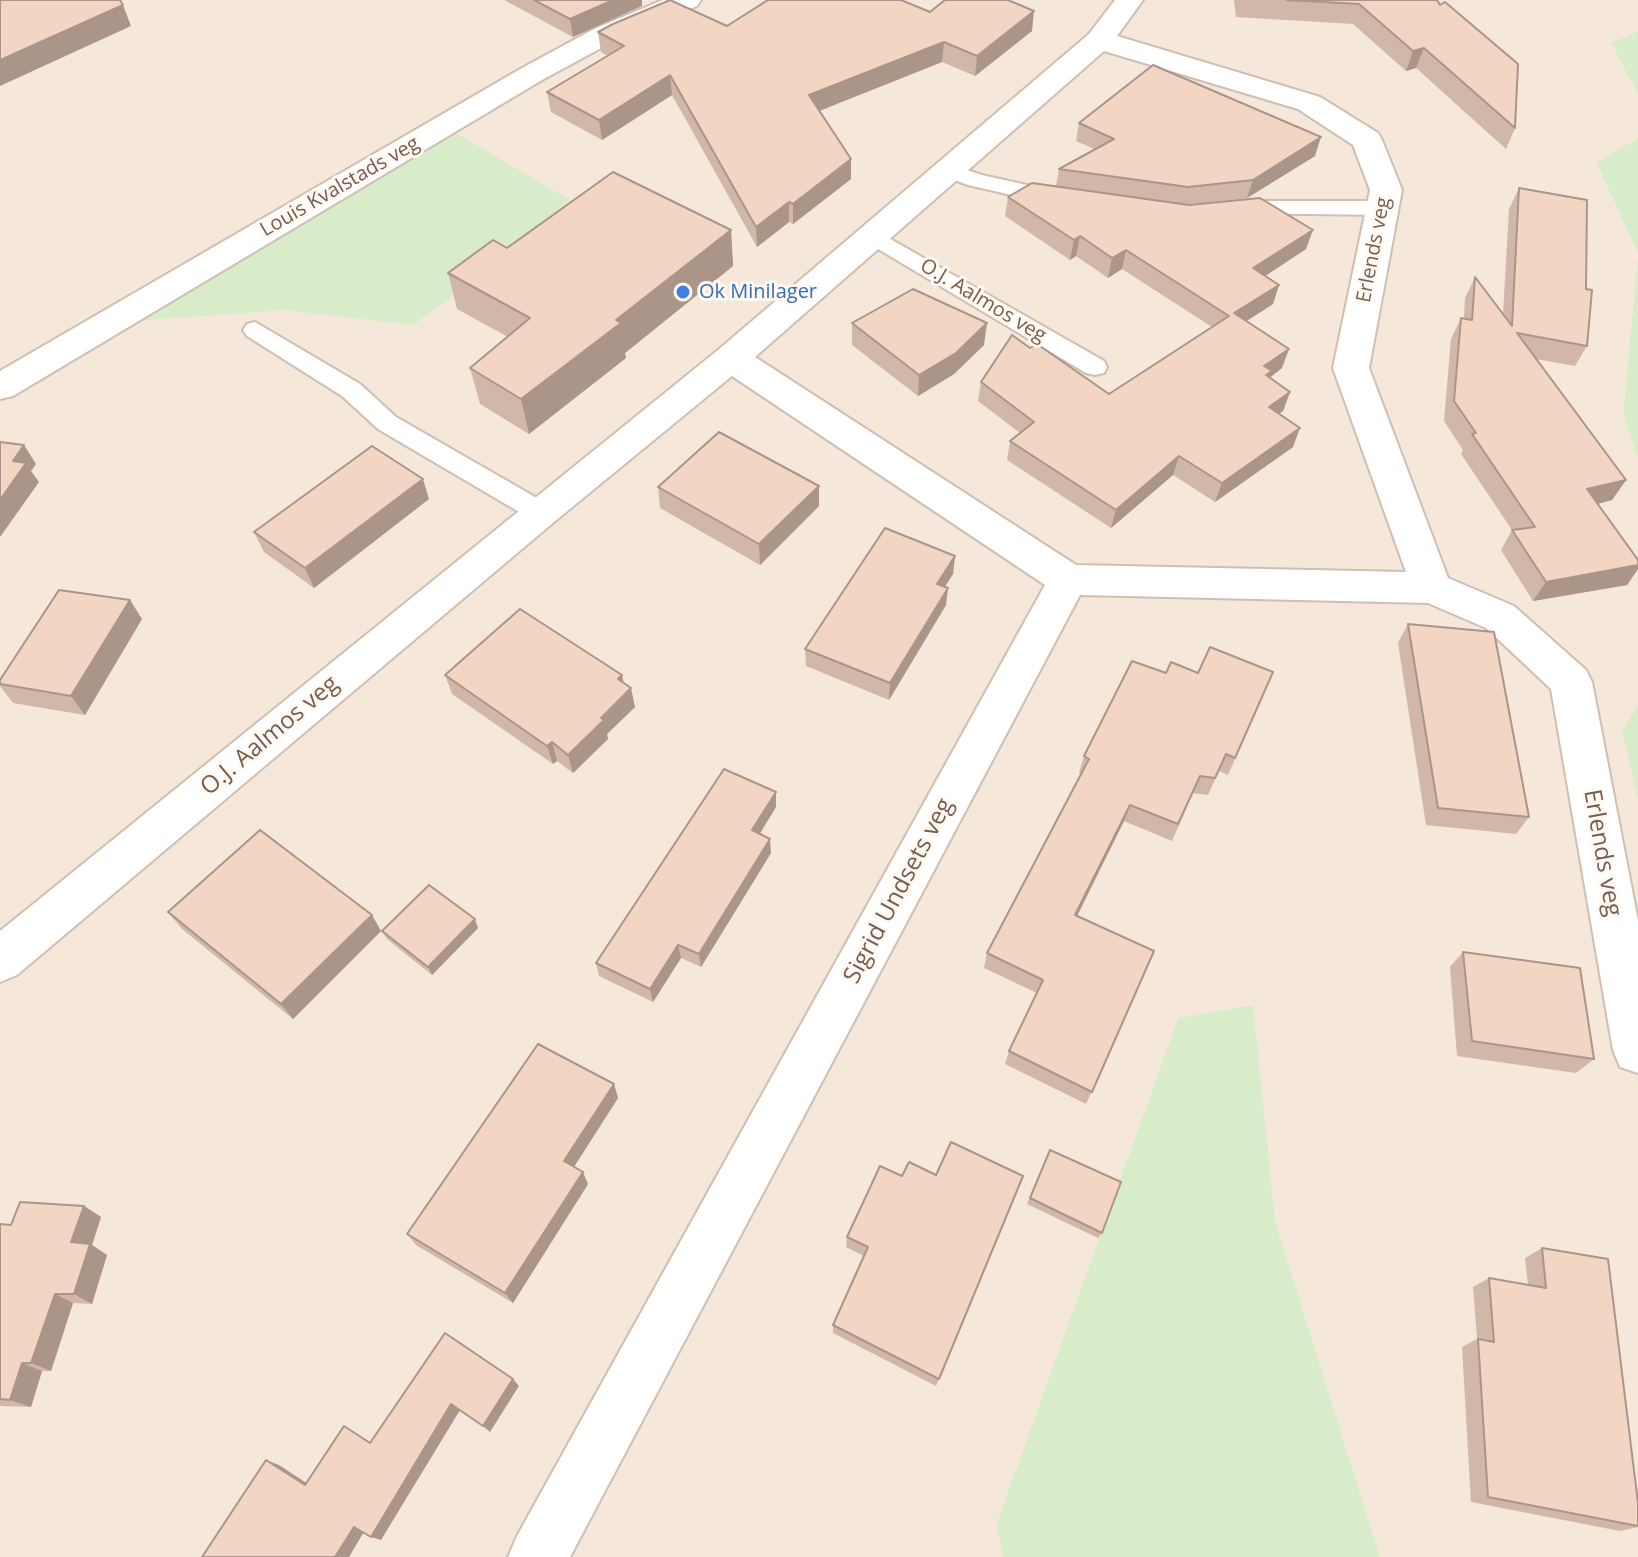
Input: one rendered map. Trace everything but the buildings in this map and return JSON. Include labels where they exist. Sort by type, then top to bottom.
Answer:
[{"type":"street","name":"Louis Kvalstads veg","points":[[0,387],[532,74],[604,35],[687,0]]},
{"type":"street","name":"O.J. Aalmos veg","points":[[2,954],[731,358],[1099,40],[1129,0]]},
{"type":"street","name":"Erlends veg","points":[[1099,40],[1309,103],[1367,140],[1386,190],[1351,368],[1432,588]]},
{"type":"street","points":[[731,358],[1068,580]]},
{"type":"street","name":"Erlends veg","points":[[1068,580],[1432,588],[1500,617],[1571,682],[1638,1050]]},
{"type":"street","name":"Sigrid Undsets veg","points":[[538,1557],[1068,580]]},
{"type":"lane","points":[[949,170],[976,180],[1082,203]]},
{"type":"lane","points":[[1213,211],[1382,208]]},
{"type":"lane","name":"O.J. Aalmos veg","points":[[871,235],[1095,367]]},
{"type":"lane","points":[[255,330],[351,390],[387,423],[540,512]]},
{"type":"shaded area","points":[[0,0],[1638,0],[1638,31],[1611,43],[1638,95],[1638,138],[1596,164],[1638,253],[1623,414],[1638,460],[1638,704],[1622,732],[1638,801],[1638,1557],[1380,1557],[1275,1221],[1252,1005],[1178,1018],[996,1525],[1003,1557],[0,1557]]},
{"type":"green space","points":[[1638,31],[1638,95],[1611,43]]},
{"type":"green space","points":[[455,132],[578,205],[413,325],[284,310],[135,321]]},
{"type":"green space","points":[[1638,138],[1638,253],[1596,163]]},
{"type":"green space","points":[[1638,253],[1638,460],[1623,414]]},
{"type":"green space","points":[[1638,704],[1638,801],[1622,732]]},
{"type":"green space","points":[[1253,1005],[1275,1221],[1380,1557],[1003,1557],[996,1525],[1178,1018]]},
{"type":"place","name":"Ok Minilager","points":[[683,292]]}]
